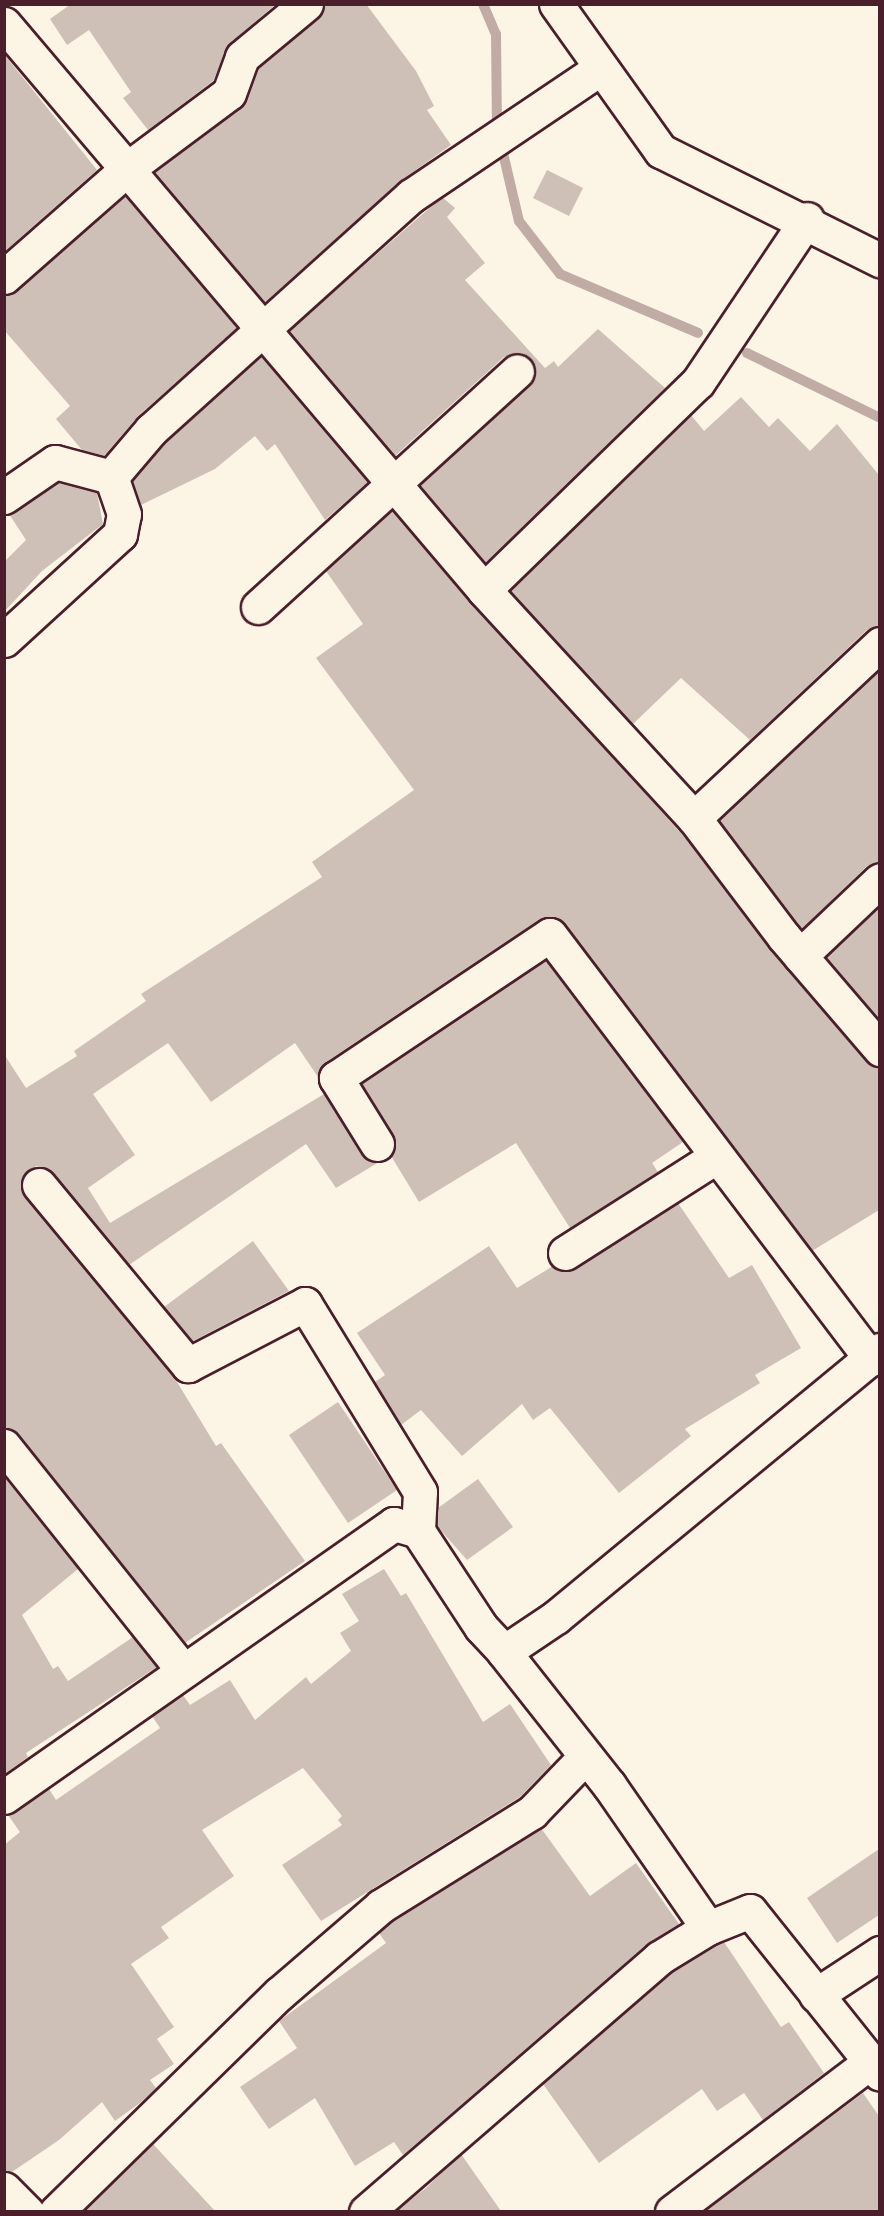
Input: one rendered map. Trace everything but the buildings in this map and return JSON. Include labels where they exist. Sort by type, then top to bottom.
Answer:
[{"type":"street","points":[[4,15],[17,4]]},
{"type":"street","points":[[4,277],[127,169],[229,93],[242,57],[306,4]]},
{"type":"street","points":[[556,4],[599,69],[661,151],[807,219],[879,260]]},
{"type":"street","points":[[4,24],[266,330],[484,590],[694,818],[800,956],[879,1049]]},
{"type":"street","points":[[111,477],[151,430],[266,330],[328,264],[411,196],[599,69]]},
{"type":"street","points":[[484,590],[698,382],[807,219]]},
{"type":"street","points":[[258,607],[396,485],[517,371]]},
{"type":"street","points":[[4,497],[55,462],[111,477]]},
{"type":"street","points":[[4,640],[120,534],[124,514],[111,477]]},
{"type":"street","points":[[694,818],[879,644]]},
{"type":"street","points":[[800,956],[879,880]]},
{"type":"street","points":[[377,1144],[336,1078],[550,935],[714,1158],[875,1355],[556,1617],[504,1652]]},
{"type":"street","points":[[565,1253],[714,1158]]},
{"type":"street","points":[[39,1185],[188,1365],[305,1304],[420,1492],[418,1531],[481,1627],[504,1652],[585,1757],[708,1928]]},
{"type":"street","points":[[4,1446],[182,1669]]},
{"type":"street","points":[[4,1797],[182,1669],[394,1524],[418,1531]]},
{"type":"street","points":[[56,2211],[280,1993],[381,1906],[532,1812],[585,1757]]},
{"type":"street","points":[[366,2211],[659,1958],[708,1928],[750,1911],[874,2068],[672,2211]]},
{"type":"street","points":[[816,1995],[879,1953]]},
{"type":"street","points":[[4,2189],[27,2211]]},
{"type":"waterway","points":[[483,4],[496,34],[497,127]]},
{"type":"waterway","points":[[503,153],[519,221],[560,274],[698,333]]},
{"type":"waterway","points":[[747,353],[880,418]]}]
